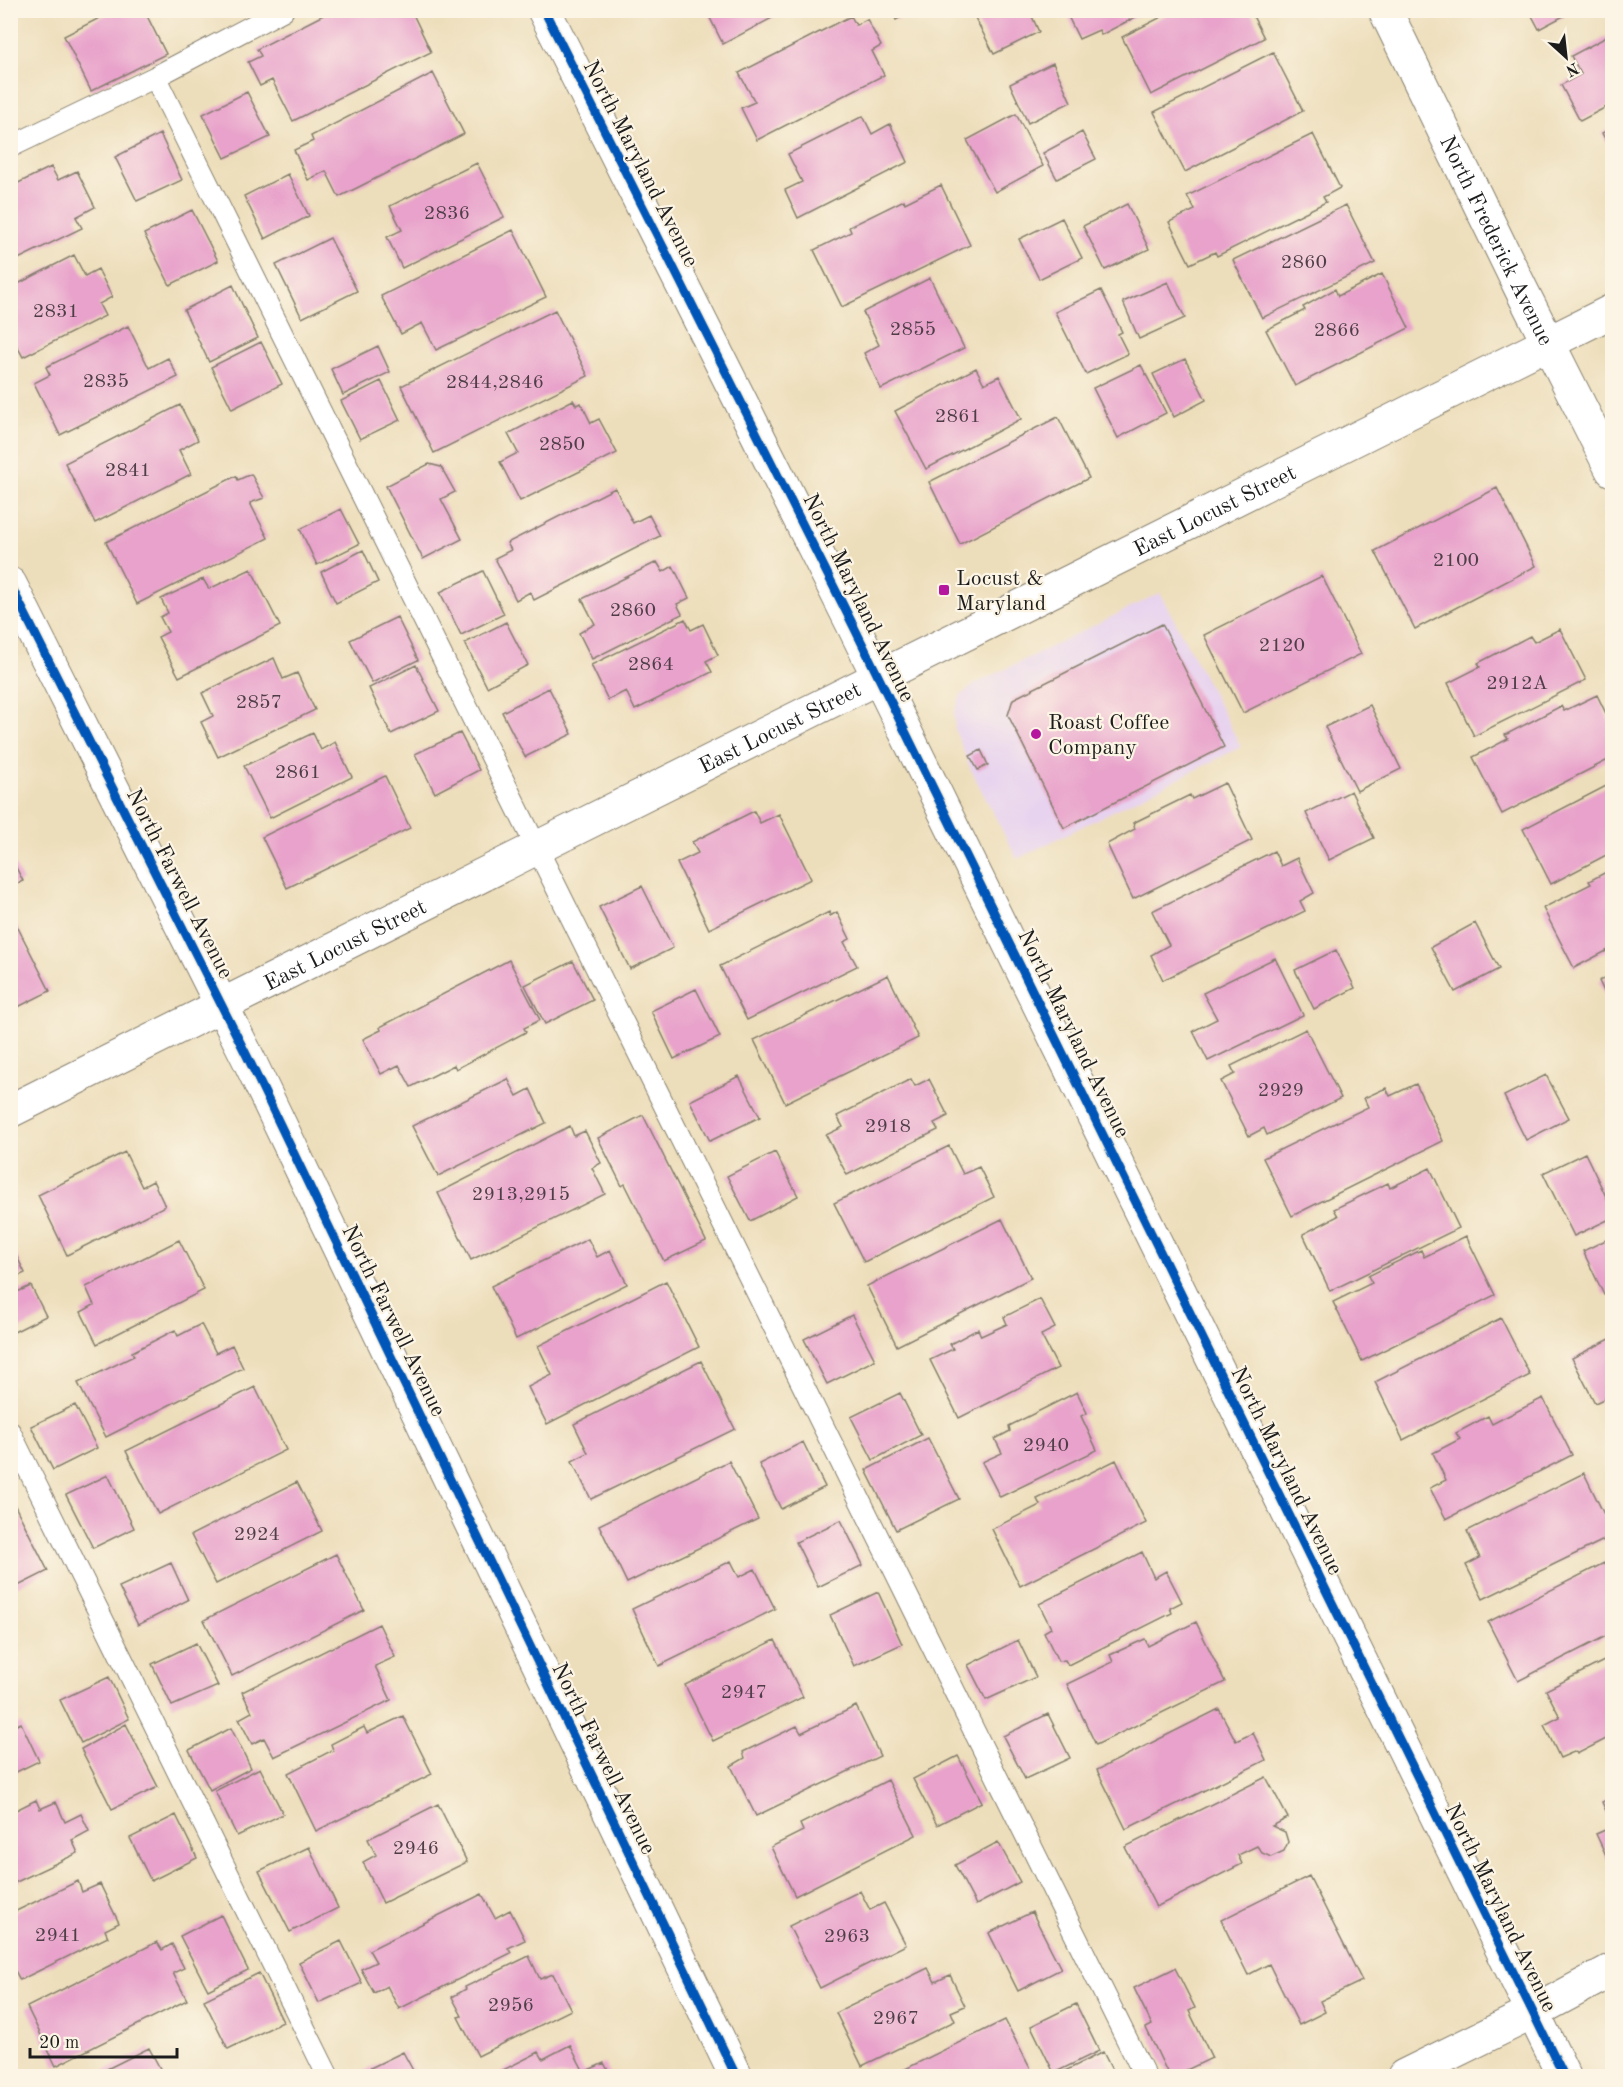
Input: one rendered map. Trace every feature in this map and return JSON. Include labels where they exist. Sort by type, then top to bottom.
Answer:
[{"type":"street","name":"North Maryland Avenue","points":[[544,10],[879,679],[1564,2076]]},
{"type":"street","name":"North Frederick Avenue","points":[[1385,10],[1612,470]]},
{"type":"street","name":"East Locust Street","points":[[10,1111],[1612,311]]},
{"type":"street","name":"North Farwell Avenue","points":[[10,584],[222,1007],[736,2076]]},
{"type":"street","points":[[1404,2076],[1612,1971]]},
{"type":"lane","points":[[10,147],[155,77],[283,10]]},
{"type":"lane","points":[[155,77],[1145,2076]]},
{"type":"lane","points":[[10,1432],[328,2076]]},
{"type":"shaded area","points":[[1160,593],[1241,747],[1017,859],[970,768],[955,730],[954,713],[961,695],[975,684]]},
{"type":"building","points":[[115,10],[144,10],[166,54],[91,91],[64,36]]},
{"type":"building","points":[[333,10],[411,10],[431,52],[293,121],[272,80],[260,86],[248,62],[261,56],[257,49]]},
{"type":"building","points":[[706,10],[787,10],[723,44]]},
{"type":"building","points":[[891,10],[914,10],[896,20]]},
{"type":"building","points":[[971,10],[1029,10],[1039,32],[994,54]]},
{"type":"building","points":[[1065,10],[1149,10],[1101,35],[1099,30],[1079,39]]},
{"type":"building","points":[[1175,10],[1250,10],[1264,38],[1151,95],[1122,37]]},
{"type":"building","points":[[1529,10],[1575,10],[1539,29]]},
{"type":"building","points":[[851,16],[856,25],[867,19],[881,46],[872,51],[884,75],[757,140],[741,108],[755,102],[739,73]]},
{"type":"building","points":[[1612,34],[1612,104],[1580,121],[1561,85],[1581,74],[1571,56]]},
{"type":"building","points":[[1273,52],[1303,111],[1185,172],[1154,112]]},
{"type":"building","points":[[1053,63],[1071,102],[1028,123],[1010,84]]},
{"type":"building","points":[[433,73],[464,134],[339,197],[326,171],[308,180],[294,150],[313,141],[311,136]]},
{"type":"building","points":[[247,92],[270,137],[225,158],[203,114]]},
{"type":"building","points":[[1016,114],[1043,166],[995,192],[967,140]]},
{"type":"building","points":[[863,116],[872,134],[890,124],[908,162],[798,218],[785,190],[802,182],[788,154]]},
{"type":"building","points":[[1612,128],[1612,152],[1602,133]]},
{"type":"building","points":[[1082,132],[1096,159],[1057,179],[1043,153]]},
{"type":"building","points":[[160,134],[182,180],[137,201],[115,157]]},
{"type":"building","points":[[1313,134],[1340,188],[1323,197],[1326,202],[1217,256],[1215,252],[1190,264],[1169,222],[1195,210],[1187,196]]},
{"type":"building","points":[[477,163],[504,217],[402,268],[387,237],[402,230],[390,206]]},
{"type":"building","points":[[51,167],[58,180],[77,171],[95,207],[76,217],[82,228],[10,263],[10,187]]},
{"type":"building","points":[[288,174],[309,216],[265,239],[244,196]]},
{"type":"building","points":[[941,185],[970,245],[842,307],[814,250],[851,232],[849,227]]},
{"type":"building","points":[[1127,204],[1149,249],[1105,270],[1083,226]]},
{"type":"building","points":[[1346,205],[1375,263],[1262,318],[1233,260]]},
{"type":"building","points":[[192,210],[218,261],[170,285],[144,234]]},
{"type":"building","points":[[1062,218],[1082,258],[1039,279],[1019,239]]},
{"type":"building","points":[[513,230],[546,297],[436,350],[422,323],[401,334],[381,296]]},
{"type":"building","points":[[330,238],[357,291],[302,318],[276,265]]},
{"type":"building","points":[[74,255],[85,276],[98,269],[112,297],[99,304],[105,316],[23,357],[10,333],[10,288]]},
{"type":"building","points":[[1382,274],[1409,328],[1295,386],[1266,330],[1305,310],[1303,307],[1335,289],[1338,296]]},
{"type":"building","points":[[930,278],[964,348],[881,389],[864,353],[879,345],[863,312]]},
{"type":"building","points":[[1168,282],[1185,318],[1139,339],[1123,302]]},
{"type":"building","points":[[233,285],[258,338],[209,362],[184,310]]},
{"type":"building","points":[[1101,290],[1122,332],[1118,334],[1128,354],[1086,374],[1055,312]]},
{"type":"building","points":[[555,310],[588,376],[434,453],[401,386]]},
{"type":"building","points":[[128,326],[149,368],[168,358],[178,377],[60,435],[34,383],[50,375],[46,367]]},
{"type":"building","points":[[261,342],[282,384],[232,409],[211,367]]},
{"type":"building","points":[[378,346],[390,372],[343,395],[331,369]]},
{"type":"building","points":[[1185,359],[1206,400],[1174,417],[1153,374]]},
{"type":"building","points":[[1141,365],[1166,413],[1118,438],[1093,388]]},
{"type":"building","points":[[976,368],[984,384],[999,376],[1021,419],[926,469],[895,411]]},
{"type":"building","points":[[381,381],[400,420],[360,439],[341,401]]},
{"type":"building","points":[[573,400],[576,405],[581,403],[591,423],[599,419],[617,453],[520,501],[500,462],[518,453],[508,434]]},
{"type":"building","points":[[180,405],[198,440],[179,450],[191,474],[95,523],[65,463]]},
{"type":"building","points":[[1058,417],[1089,478],[960,544],[929,482]]},
{"type":"building","points":[[429,464],[441,467],[455,492],[441,499],[462,539],[423,559],[386,486]]},
{"type":"building","points":[[251,474],[264,498],[250,503],[268,538],[137,604],[106,542],[236,476],[238,480]]},
{"type":"building","points":[[615,488],[633,523],[649,515],[660,536],[534,600],[530,592],[516,600],[495,558],[511,550],[507,543]]},
{"type":"building","points":[[1497,488],[1536,566],[1415,629],[1375,551]]},
{"type":"building","points":[[341,509],[359,544],[317,565],[300,529]]},
{"type":"building","points":[[363,550],[378,582],[336,603],[321,572]]},
{"type":"building","points":[[657,562],[663,572],[673,566],[689,598],[677,604],[682,614],[592,659],[579,633],[595,624],[582,599]]},
{"type":"building","points":[[251,569],[280,626],[179,677],[158,637],[168,632],[160,617],[168,613],[161,599],[203,579],[209,589]]},
{"type":"building","points":[[483,571],[504,614],[461,635],[440,592]]},
{"type":"building","points":[[1322,576],[1361,654],[1243,713],[1204,635]]},
{"type":"building","points":[[397,617],[418,660],[372,683],[350,640]]},
{"type":"building","points":[[685,619],[691,630],[703,624],[718,655],[706,661],[712,672],[635,710],[626,691],[608,700],[591,665]]},
{"type":"building","points":[[506,622],[528,665],[487,687],[465,643]]},
{"type":"building","points":[[1162,624],[1224,747],[1064,828],[1008,715],[1013,699]]},
{"type":"building","points":[[1560,629],[1586,680],[1474,736],[1448,683],[1480,667],[1478,663],[1530,636],[1534,642]]},
{"type":"building","points":[[274,658],[283,679],[297,673],[315,710],[218,757],[201,722],[213,716],[202,693]]},
{"type":"building","points":[[416,665],[439,711],[391,734],[369,688]]},
{"type":"building","points":[[549,688],[572,734],[525,757],[502,712]]},
{"type":"building","points":[[1597,695],[1612,726],[1612,758],[1502,814],[1473,757],[1508,739],[1505,735],[1561,706],[1564,711]]},
{"type":"building","points":[[1370,705],[1401,769],[1357,791],[1325,727]]},
{"type":"building","points":[[313,733],[321,750],[335,742],[352,777],[270,818],[244,766]]},
{"type":"building","points":[[460,733],[479,770],[435,793],[415,754]]},
{"type":"building","points":[[981,750],[988,765],[978,770],[970,756]]},
{"type":"building","points":[[385,776],[410,828],[287,888],[262,837]]},
{"type":"building","points":[[1225,783],[1252,840],[1133,899],[1107,844],[1135,829],[1133,823],[1190,795],[1192,799]]},
{"type":"building","points":[[1612,783],[1612,852],[1551,884],[1523,829]]},
{"type":"building","points":[[1351,791],[1374,838],[1329,860],[1306,813]]},
{"type":"building","points":[[754,811],[760,823],[779,814],[811,879],[709,929],[677,863],[698,853],[692,842]]},
{"type":"building","points":[[1274,851],[1281,866],[1297,858],[1314,893],[1300,901],[1305,911],[1163,980],[1151,955],[1169,945],[1152,911]]},
{"type":"building","points":[[10,856],[23,881],[10,887]]},
{"type":"building","points":[[1612,869],[1612,948],[1574,968],[1543,908],[1591,884],[1589,881]]},
{"type":"building","points":[[642,886],[673,948],[630,969],[599,907]]},
{"type":"building","points":[[829,912],[830,916],[837,912],[850,939],[844,942],[857,966],[747,1020],[720,966]]},
{"type":"building","points":[[13,918],[50,991],[10,1011],[10,919]]},
{"type":"building","points":[[1475,923],[1499,969],[1455,992],[1431,947]]},
{"type":"building","points":[[1336,950],[1355,988],[1314,1009],[1295,970]]},
{"type":"building","points":[[1275,958],[1303,1015],[1208,1061],[1193,1031],[1217,1019],[1203,993]]},
{"type":"building","points":[[509,960],[540,1020],[524,1028],[526,1032],[456,1069],[454,1065],[411,1087],[399,1065],[381,1074],[363,1039],[381,1030],[380,1027]]},
{"type":"building","points":[[573,961],[593,1000],[545,1024],[525,985]]},
{"type":"building","points":[[1612,974],[1612,1008],[1599,981]]},
{"type":"building","points":[[888,975],[918,1038],[785,1103],[754,1040]]},
{"type":"building","points":[[696,989],[720,1037],[674,1059],[651,1011]]},
{"type":"building","points":[[1306,1029],[1341,1098],[1267,1135],[1264,1128],[1249,1136],[1221,1081],[1235,1074],[1231,1066]]},
{"type":"building","points":[[1546,1075],[1569,1118],[1526,1140],[1504,1096]]},
{"type":"building","points":[[739,1076],[760,1117],[710,1141],[690,1101]]},
{"type":"building","points":[[508,1079],[517,1096],[530,1089],[546,1123],[438,1176],[412,1126]]},
{"type":"building","points":[[911,1079],[915,1086],[929,1079],[948,1116],[934,1123],[938,1130],[847,1175],[826,1135],[843,1127],[837,1116]]},
{"type":"building","points":[[1416,1084],[1443,1141],[1292,1216],[1263,1158],[1368,1107],[1364,1098],[1386,1088],[1390,1096]]},
{"type":"building","points":[[643,1115],[706,1241],[664,1261],[625,1184],[622,1186],[598,1138]]},
{"type":"building","points":[[570,1126],[574,1136],[585,1131],[601,1163],[592,1168],[605,1194],[471,1260],[438,1193]]},
{"type":"building","points":[[949,1146],[963,1174],[979,1167],[994,1197],[864,1262],[834,1203]]},
{"type":"building","points":[[125,1152],[142,1187],[153,1181],[165,1206],[67,1255],[38,1195]]},
{"type":"building","points":[[775,1152],[798,1196],[750,1221],[727,1176]]},
{"type":"building","points":[[1585,1153],[1612,1209],[1612,1218],[1574,1236],[1543,1173]]},
{"type":"building","points":[[1430,1168],[1459,1228],[1330,1291],[1303,1234],[1338,1216],[1334,1209],[1388,1183],[1390,1188]]},
{"type":"building","points":[[1002,1219],[1031,1278],[897,1346],[867,1286]]},
{"type":"building","points":[[1466,1236],[1495,1295],[1362,1361],[1333,1302],[1372,1283],[1368,1276],[1421,1250],[1424,1257]]},
{"type":"building","points":[[1612,1237],[1612,1291],[1604,1295],[1583,1251]]},
{"type":"building","points":[[588,1239],[597,1257],[610,1250],[627,1284],[516,1339],[491,1286]]},
{"type":"building","points":[[179,1240],[204,1290],[97,1344],[81,1312],[94,1305],[86,1287]]},
{"type":"building","points":[[10,1243],[25,1273],[10,1280]]},
{"type":"building","points":[[666,1281],[699,1347],[547,1424],[528,1387],[552,1375],[538,1346]]},
{"type":"building","points":[[31,1286],[46,1316],[10,1334],[10,1295]]},
{"type":"building","points":[[1040,1299],[1055,1328],[1041,1335],[1058,1368],[959,1418],[930,1360],[953,1349],[950,1344],[978,1329],[981,1336],[1007,1324],[1004,1317]]},
{"type":"building","points":[[852,1315],[875,1360],[827,1384],[804,1339]]},
{"type":"building","points":[[1501,1318],[1530,1375],[1403,1440],[1375,1382]]},
{"type":"building","points":[[201,1324],[216,1353],[232,1345],[243,1368],[106,1437],[78,1383],[134,1356],[132,1352],[175,1330],[178,1336]]},
{"type":"building","points":[[1612,1338],[1612,1395],[1595,1403],[1572,1358]]},
{"type":"building","points":[[701,1361],[735,1429],[591,1499],[572,1461],[588,1453],[574,1424]]},
{"type":"building","points":[[255,1387],[286,1450],[158,1514],[126,1451]]},
{"type":"building","points":[[1077,1392],[1087,1413],[1081,1416],[1097,1450],[1000,1497],[982,1462],[1002,1453],[995,1439],[1010,1431],[1009,1426]]},
{"type":"building","points":[[900,1393],[921,1435],[873,1460],[851,1417]]},
{"type":"building","points":[[1543,1398],[1572,1455],[1446,1519],[1430,1488],[1446,1480],[1433,1453],[1460,1439],[1456,1433],[1488,1416],[1492,1424]]},
{"type":"building","points":[[75,1405],[97,1448],[53,1470],[31,1426]]},
{"type":"building","points":[[928,1438],[959,1499],[896,1530],[866,1470]]},
{"type":"building","points":[[803,1442],[825,1487],[781,1509],[759,1464]]},
{"type":"building","points":[[1116,1460],[1146,1523],[1020,1586],[992,1529],[1040,1505],[1037,1499]]},
{"type":"building","points":[[729,1461],[758,1519],[627,1583],[599,1525]]},
{"type":"building","points":[[1584,1473],[1612,1531],[1612,1536],[1483,1599],[1466,1565],[1480,1558],[1467,1531]]},
{"type":"building","points":[[108,1475],[134,1528],[93,1548],[66,1495]]},
{"type":"building","points":[[297,1482],[322,1531],[216,1584],[191,1535]]},
{"type":"building","points":[[10,1496],[48,1571],[10,1590]]},
{"type":"building","points":[[841,1520],[863,1565],[818,1587],[796,1542]]},
{"type":"building","points":[[1142,1552],[1154,1578],[1166,1571],[1182,1602],[1170,1608],[1172,1613],[1068,1665],[1065,1660],[1058,1661],[1044,1632],[1051,1628],[1039,1604]]},
{"type":"building","points":[[336,1554],[364,1610],[232,1676],[204,1620]]},
{"type":"building","points":[[1612,1559],[1612,1633],[1518,1681],[1488,1622]]},
{"type":"building","points":[[731,1561],[739,1577],[755,1569],[775,1609],[659,1666],[632,1609]]},
{"type":"building","points":[[171,1563],[188,1600],[138,1625],[119,1587]]},
{"type":"building","points":[[878,1592],[902,1644],[854,1666],[830,1615]]},
{"type":"building","points":[[1196,1622],[1225,1682],[1096,1745],[1067,1684],[1113,1662],[1110,1655],[1145,1639],[1148,1646]]},
{"type":"building","points":[[379,1624],[395,1657],[375,1666],[391,1700],[274,1757],[264,1738],[252,1744],[239,1719],[252,1712],[242,1692]]},
{"type":"building","points":[[775,1640],[803,1697],[713,1741],[685,1685]]},
{"type":"building","points":[[1018,1640],[1036,1677],[986,1700],[968,1665]]},
{"type":"building","points":[[196,1643],[218,1686],[172,1706],[152,1664]]},
{"type":"building","points":[[1612,1657],[1612,1736],[1577,1754],[1576,1751],[1560,1758],[1544,1725],[1560,1717],[1546,1690]]},
{"type":"building","points":[[109,1677],[129,1719],[81,1743],[60,1700]]},
{"type":"building","points":[[856,1706],[880,1756],[756,1816],[731,1766],[745,1758],[743,1752],[797,1726],[801,1733]]},
{"type":"building","points":[[1219,1709],[1236,1741],[1253,1733],[1266,1760],[1126,1829],[1097,1770]]},
{"type":"building","points":[[1048,1714],[1070,1758],[1025,1779],[1003,1736]]},
{"type":"building","points":[[403,1716],[432,1774],[316,1831],[288,1773],[333,1750],[331,1744],[364,1727],[367,1733]]},
{"type":"building","points":[[21,1723],[39,1761],[10,1775],[10,1728]]},
{"type":"building","points":[[126,1724],[158,1787],[112,1809],[81,1749]]},
{"type":"building","points":[[231,1728],[251,1768],[210,1790],[189,1750]]},
{"type":"building","points":[[958,1756],[982,1802],[937,1825],[913,1779]]},
{"type":"building","points":[[260,1768],[283,1814],[237,1836],[215,1791]]},
{"type":"building","points":[[1266,1777],[1288,1818],[1272,1826],[1285,1832],[1288,1842],[1284,1851],[1271,1857],[1262,1853],[1257,1846],[1238,1855],[1242,1864],[1156,1907],[1125,1847]]},
{"type":"building","points":[[888,1780],[916,1835],[795,1896],[771,1847],[803,1831],[800,1824]]},
{"type":"building","points":[[1612,1797],[1612,1824],[1602,1802]]},
{"type":"building","points":[[36,1800],[40,1809],[56,1802],[65,1822],[81,1814],[89,1831],[72,1840],[78,1853],[10,1885],[10,1813]]},
{"type":"building","points":[[438,1804],[467,1862],[383,1903],[363,1862],[376,1855],[368,1839]]},
{"type":"building","points":[[176,1815],[197,1858],[151,1881],[130,1838]]},
{"type":"building","points":[[1612,1827],[1612,1868],[1596,1834]]},
{"type":"building","points":[[998,1842],[1020,1882],[976,1905],[955,1865]]},
{"type":"building","points":[[309,1847],[338,1908],[290,1932],[259,1871]]},
{"type":"building","points":[[1309,1876],[1362,1981],[1320,2001],[1325,2012],[1299,2025],[1269,1964],[1248,1975],[1221,1920]]},
{"type":"building","points":[[78,1881],[82,1892],[100,1884],[119,1923],[105,1930],[108,1937],[20,1980],[10,1961],[10,1914]]},
{"type":"building","points":[[860,1891],[870,1910],[884,1903],[906,1945],[820,1988],[789,1926]]},
{"type":"building","points":[[482,1894],[495,1918],[510,1910],[525,1940],[508,1948],[511,1953],[399,2009],[387,1986],[374,1993],[361,1969],[376,1962],[369,1950]]},
{"type":"building","points":[[1032,1912],[1061,1969],[1018,1991],[989,1933]]},
{"type":"building","points":[[221,1915],[248,1970],[208,1990],[180,1936]]},
{"type":"building","points":[[341,1941],[362,1983],[319,2003],[299,1962]]},
{"type":"building","points":[[157,1942],[162,1950],[172,1944],[184,1968],[173,1973],[187,2000],[56,2066],[27,2007]]},
{"type":"building","points":[[529,1956],[540,1979],[553,1974],[571,2010],[478,2056],[458,2017],[462,2016],[452,1997],[466,1989],[465,1987]]},
{"type":"building","points":[[928,1968],[935,1982],[950,1975],[965,2006],[951,2012],[955,2021],[862,2066],[836,2013]]},
{"type":"building","points":[[1175,1968],[1195,2008],[1189,2011],[1212,2058],[1174,2076],[1169,2076],[1146,2028],[1152,2025],[1134,1988]]},
{"type":"building","points":[[259,1973],[283,2022],[228,2049],[204,2000]]},
{"type":"building","points":[[1076,2004],[1099,2051],[1054,2073],[1031,2026]]},
{"type":"building","points":[[1005,2020],[1034,2076],[896,2076],[895,2074]]},
{"type":"building","points":[[570,2045],[584,2072],[604,2063],[611,2076],[504,2076],[501,2071],[539,2052],[543,2059]]},
{"type":"building","points":[[149,2048],[164,2076],[93,2076]]},
{"type":"building","points":[[403,2052],[416,2076],[362,2076],[360,2073]]},
{"type":"building","points":[[1103,2052],[1115,2076],[1061,2076],[1059,2074]]},
{"type":"cycle path","points":[[544,10],[854,627],[1564,2076]]},
{"type":"cycle path","points":[[10,584],[249,1060],[736,2076]]},
{"type":"place","name":"Locust & Maryland","points":[[944,590]]},
{"type":"place","name":"Roast Coffee Company","points":[[1036,734]]}]
